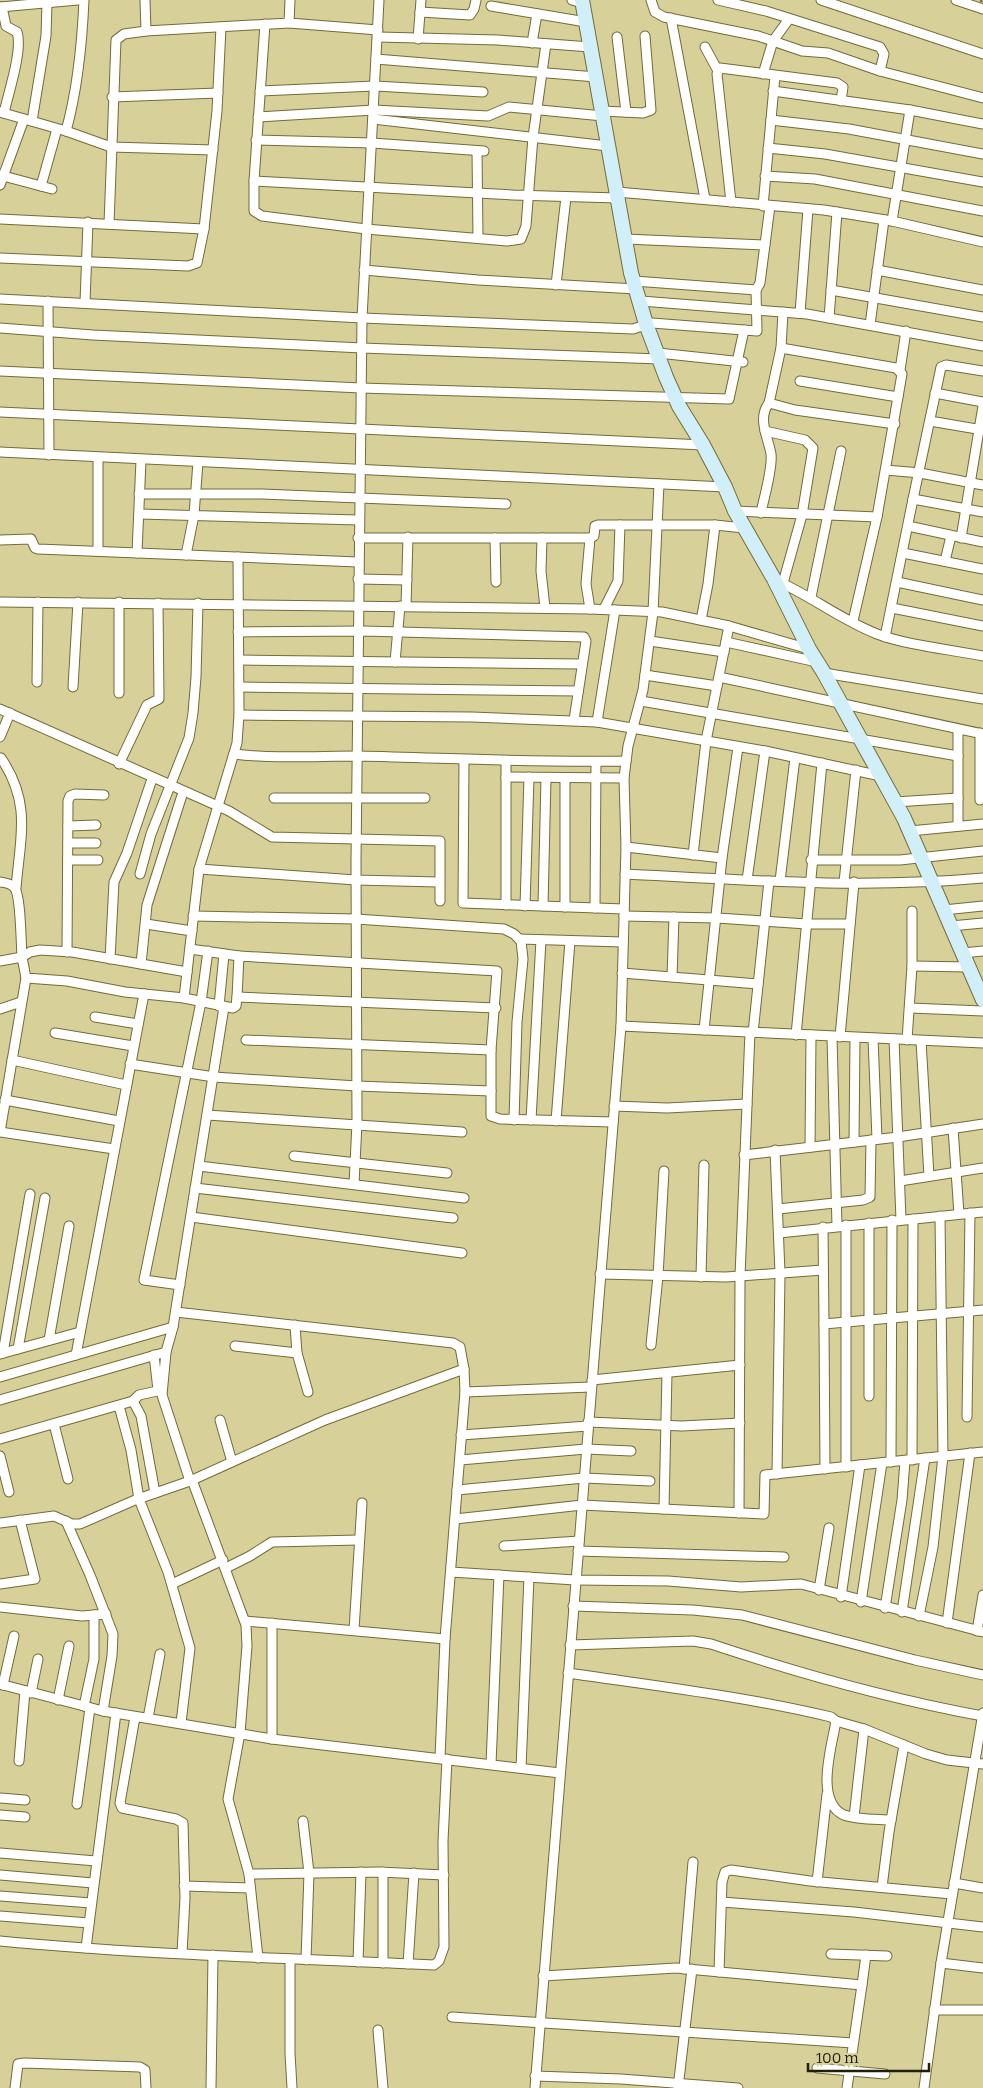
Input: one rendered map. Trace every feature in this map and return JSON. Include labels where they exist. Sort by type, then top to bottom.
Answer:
[{"type":"street","points":[[78,0],[1,7],[6,26],[17,32],[18,38],[16,60],[2,113],[62,130],[111,147],[213,150]]},
{"type":"street","points":[[41,186],[76,93],[83,37],[84,0]]},
{"type":"street","points":[[145,0],[146,31]]},
{"type":"street","points":[[289,23],[290,0]]},
{"type":"street","points":[[354,1184],[357,1126],[356,838],[359,717],[358,520],[362,318],[379,0]]},
{"type":"street","points":[[418,39],[421,0]]},
{"type":"street","points":[[420,12],[470,15],[476,0]]},
{"type":"street","points":[[651,0],[655,12],[670,18],[773,41],[802,51],[828,53],[880,71],[983,98]]},
{"type":"street","points":[[718,0],[789,19],[880,47],[884,54],[880,71]]},
{"type":"street","points":[[821,0],[983,54]]},
{"type":"street","points":[[956,0],[983,9]]},
{"type":"street","points":[[578,1],[586,22],[625,239],[637,290],[646,324],[674,396],[725,488],[744,528],[779,581],[808,649],[842,705],[910,831],[963,953],[975,974],[983,1000]]},
{"type":"street","points":[[47,3],[46,36],[28,120],[1,179],[52,189]]},
{"type":"street","points":[[491,6],[586,22]]},
{"type":"street","points":[[532,43],[538,14]]},
{"type":"street","points":[[670,18],[705,199]]},
{"type":"street","points":[[763,74],[773,41],[789,19]]},
{"type":"street","points":[[109,224],[112,96],[116,40],[124,34],[146,31],[289,23],[418,39],[590,47]]},
{"type":"street","points":[[265,24],[252,207],[258,215],[366,229],[507,241],[521,239],[526,226],[533,137],[546,44]]},
{"type":"street","points":[[0,258],[193,266],[200,258],[204,228],[218,93],[221,27]]},
{"type":"street","points":[[258,117],[488,116],[509,107],[602,114],[649,112],[652,106],[645,36]]},
{"type":"street","points":[[617,37],[626,112]]},
{"type":"street","points":[[705,47],[718,71],[719,103],[731,202]]},
{"type":"street","points":[[376,59],[596,77]]},
{"type":"street","points":[[718,71],[725,68],[840,84],[843,87],[841,101]]},
{"type":"street","points":[[0,299],[362,318],[633,328],[646,324],[757,331],[758,310],[756,290],[760,283],[765,245],[765,176],[775,76]]},
{"type":"street","points":[[260,91],[375,86],[483,92]]},
{"type":"street","points":[[773,91],[910,110],[983,124]]},
{"type":"street","points":[[112,96],[218,93]]},
{"type":"street","points":[[870,325],[877,270],[896,193],[910,110]]},
{"type":"street","points":[[373,115],[480,131],[608,146]]},
{"type":"street","points":[[480,131],[488,116]]},
{"type":"street","points":[[771,120],[906,138],[983,154]]},
{"type":"street","points":[[256,140],[372,143],[481,151],[478,193],[478,238]]},
{"type":"street","points":[[768,148],[901,166],[983,182]]},
{"type":"street","points":[[765,176],[815,179],[983,211]]},
{"type":"street","points":[[254,181],[527,196],[617,195],[705,199],[837,212],[888,220],[983,242]]},
{"type":"street","points":[[556,285],[566,197]]},
{"type":"street","points":[[800,314],[808,209]]},
{"type":"street","points":[[829,318],[837,212]]},
{"type":"street","points":[[0,219],[204,228]]},
{"type":"street","points":[[85,303],[88,222]]},
{"type":"street","points":[[625,239],[765,245]]},
{"type":"street","points":[[364,270],[637,290],[756,290]]},
{"type":"street","points":[[877,270],[983,290]]},
{"type":"street","points":[[637,290],[758,310],[829,318],[983,346]]},
{"type":"street","points":[[831,290],[983,317]]},
{"type":"street","points":[[48,301],[49,455]]},
{"type":"street","points":[[761,513],[771,455],[765,431],[766,408],[781,348],[783,312]]},
{"type":"street","points":[[0,328],[362,348],[659,356],[739,362]]},
{"type":"street","points":[[0,371],[361,388],[729,399],[739,362],[744,330]]},
{"type":"street","points":[[853,621],[877,517],[895,424],[906,331]]},
{"type":"street","points":[[781,348],[900,370]]},
{"type":"street","points":[[885,637],[942,365],[983,371]]},
{"type":"street","points":[[800,381],[898,397]]},
{"type":"street","points":[[935,393],[983,402]]},
{"type":"street","points":[[768,403],[795,410],[895,424]]},
{"type":"street","points":[[961,538],[970,482],[979,458],[983,406]]},
{"type":"street","points":[[0,412],[702,445]]},
{"type":"street","points":[[930,421],[981,429]]},
{"type":"street","points":[[765,431],[805,440],[813,448],[802,515],[779,581]]},
{"type":"street","points":[[0,452],[725,488]]},
{"type":"street","points":[[811,597],[841,452]]},
{"type":"street","points":[[98,458],[98,551]]},
{"type":"street","points":[[137,552],[141,460]]},
{"type":"street","points":[[186,555],[194,515],[198,462]]},
{"type":"street","points":[[886,470],[920,473],[983,484]]},
{"type":"street","points":[[534,2088],[621,1026],[626,847],[624,778],[633,728],[641,701],[650,641],[659,484]]},
{"type":"street","points":[[140,494],[359,498],[506,504]]},
{"type":"street","points":[[913,500],[983,512]]},
{"type":"street","points":[[735,512],[877,517]]},
{"type":"street","points":[[139,514],[358,520]]},
{"type":"street","points":[[604,609],[618,581],[620,525]]},
{"type":"street","points":[[358,538],[590,538],[594,536],[595,526],[620,525],[715,525],[744,528]]},
{"type":"street","points":[[701,620],[708,584],[715,525]]},
{"type":"street","points":[[908,526],[983,542]]},
{"type":"street","points":[[945,562],[951,536]]},
{"type":"street","points":[[395,662],[396,632],[407,580],[408,537]]},
{"type":"street","points":[[0,540],[30,538],[38,549],[358,562]]},
{"type":"street","points":[[495,538],[496,582]]},
{"type":"street","points":[[542,538],[545,608]]},
{"type":"street","points":[[590,538],[586,584],[590,609]]},
{"type":"street","points":[[903,553],[983,569]]},
{"type":"street","points":[[184,998],[199,869],[234,754],[239,715],[238,557]]},
{"type":"street","points":[[358,579],[407,580]]},
{"type":"street","points":[[779,581],[885,637],[983,656]]},
{"type":"street","points":[[897,582],[983,600]]},
{"type":"street","points":[[0,602],[604,609],[653,612],[701,620],[729,626],[808,649]]},
{"type":"street","points":[[37,682],[38,602]]},
{"type":"street","points":[[74,687],[78,602]]},
{"type":"street","points":[[119,602],[119,693]]},
{"type":"street","points":[[119,764],[147,705],[159,698],[158,603]]},
{"type":"street","points":[[140,874],[151,834],[188,738],[193,713],[198,603]]},
{"type":"street","points":[[892,608],[983,626]]},
{"type":"street","points":[[597,722],[615,610]]},
{"type":"street","points":[[693,854],[706,741],[729,626]]},
{"type":"street","points":[[238,632],[358,631],[581,636],[586,638],[586,641],[574,720]]},
{"type":"street","points":[[650,641],[724,652]]},
{"type":"street","points":[[726,642],[821,668],[983,699]]},
{"type":"street","points":[[239,660],[582,664]]},
{"type":"street","points":[[645,675],[718,681],[982,734],[980,800]]},
{"type":"street","points":[[239,687],[578,691]]},
{"type":"street","points":[[641,701],[711,715],[958,756]]},
{"type":"street","points":[[0,709],[218,807],[272,837],[440,841],[440,901]]},
{"type":"street","points":[[0,737],[10,713]]},
{"type":"street","points":[[239,715],[574,720],[597,722],[765,751],[881,776]]},
{"type":"street","points":[[958,730],[958,826]]},
{"type":"street","points":[[704,1030],[722,858],[738,746]]},
{"type":"street","points":[[747,880],[765,751]]},
{"type":"street","points":[[234,754],[270,758],[358,756],[506,761],[626,761]]},
{"type":"street","points":[[1,758],[16,787],[23,811],[16,888],[19,900],[22,957],[26,978],[0,1132],[114,1149]]},
{"type":"street","points":[[780,881],[794,758]]},
{"type":"street","points":[[464,760],[463,903],[595,908],[624,913],[765,922],[850,924]]},
{"type":"street","points":[[506,761],[506,905]]},
{"type":"street","points":[[595,908],[596,762]]},
{"type":"street","points":[[796,1035],[807,924],[809,881],[822,763]]},
{"type":"street","points":[[844,882],[856,770]]},
{"type":"street","points":[[506,777],[624,778]]},
{"type":"street","points":[[110,959],[114,882],[127,853],[152,778]]},
{"type":"street","points":[[525,906],[529,778]]},
{"type":"street","points":[[543,906],[546,778]]},
{"type":"street","points":[[565,778],[566,907]]},
{"type":"street","points":[[141,964],[147,905],[183,792]]},
{"type":"street","points":[[67,952],[70,796],[104,795]]},
{"type":"street","points":[[274,798],[425,798]]},
{"type":"street","points":[[895,802],[958,798]]},
{"type":"street","points":[[910,831],[983,824]]},
{"type":"street","points":[[68,826],[96,825]]},
{"type":"street","points":[[68,843],[96,843]]},
{"type":"street","points":[[626,847],[722,858]]},
{"type":"street","points":[[812,860],[922,858],[983,851]]},
{"type":"street","points":[[68,860],[98,860]]},
{"type":"street","points":[[199,869],[356,880],[439,882]]},
{"type":"street","points":[[625,874],[769,881],[844,882],[932,882],[983,878]]},
{"type":"street","points":[[739,1513],[740,1276],[744,1155],[752,1033],[769,881]]},
{"type":"street","points":[[0,882],[9,883],[16,888]]},
{"type":"street","points":[[846,1467],[845,1321],[841,1226],[835,1202],[833,1144],[836,1037],[854,882]]},
{"type":"street","points":[[944,910],[983,906]]},
{"type":"street","points":[[906,1040],[912,966],[912,911]]},
{"type":"street","points":[[193,916],[356,919],[504,929],[514,934],[519,939],[523,959],[517,1022],[514,1120]]},
{"type":"street","points":[[672,977],[674,917]]},
{"type":"street","points":[[951,926],[983,923]]},
{"type":"street","points":[[146,924],[192,931]]},
{"type":"street","points":[[519,939],[623,942]]},
{"type":"street","points":[[531,1120],[541,940]]},
{"type":"street","points":[[556,1121],[570,940]]},
{"type":"street","points":[[190,949],[239,956],[497,971],[496,1008],[491,1050],[491,1116],[494,1119],[514,1120],[613,1122]]},
{"type":"street","points":[[0,961],[22,957],[30,952],[40,950],[67,952],[188,972]]},
{"type":"street","points":[[180,1285],[144,1280],[201,1002],[208,951]]},
{"type":"street","points":[[963,953],[983,951]]},
{"type":"street","points":[[160,1390],[166,1352],[176,1312],[214,1077],[224,954]]},
{"type":"street","points":[[26,978],[67,981],[144,994],[184,998],[221,1006],[236,1006],[239,956]]},
{"type":"street","points":[[912,966],[975,974]]},
{"type":"street","points":[[622,973],[758,984]]},
{"type":"street","points":[[76,1355],[144,994]]},
{"type":"street","points":[[237,998],[357,1001],[496,1008]]},
{"type":"street","points":[[0,1009],[22,1002]]},
{"type":"street","points":[[910,1008],[983,1011]]},
{"type":"street","points":[[95,1017],[138,1024]]},
{"type":"street","points":[[621,1026],[983,1044]]},
{"type":"street","points":[[55,1032],[133,1046]]},
{"type":"street","points":[[810,1147],[811,1036]]},
{"type":"street","points":[[854,1142],[855,1038]]},
{"type":"street","points":[[778,1208],[863,1200],[870,1196],[874,1140],[873,1038]]},
{"type":"street","points":[[246,1040],[491,1050]]},
{"type":"street","points":[[861,1602],[886,1463],[900,1180],[894,1040]]},
{"type":"street","points":[[921,1041],[929,1176]]},
{"type":"street","points":[[12,1060],[126,1085]]},
{"type":"street","points":[[130,1064],[214,1077],[357,1086],[491,1091]]},
{"type":"street","points":[[5,1100],[119,1121]]},
{"type":"street","points":[[614,1106],[666,1108],[747,1104]]},
{"type":"street","points":[[208,1115],[462,1132]]},
{"type":"street","points":[[744,1155],[898,1137],[983,1124]]},
{"type":"street","points":[[953,1128],[959,1214]]},
{"type":"street","points":[[775,1150],[780,1273],[777,1344],[777,1474]]},
{"type":"street","points":[[294,1156],[447,1173]]},
{"type":"street","points":[[701,1277],[704,1165]]},
{"type":"street","points":[[199,1166],[464,1198]]},
{"type":"street","points":[[900,1180],[983,1168]]},
{"type":"street","points":[[652,1346],[664,1171]]},
{"type":"street","points":[[195,1188],[453,1218]]},
{"type":"street","points":[[30,1194],[1,1353],[80,1332]]},
{"type":"street","points":[[18,1349],[45,1198]]},
{"type":"street","points":[[779,1233],[983,1212]]},
{"type":"street","points":[[967,1416],[967,1312],[970,1213]]},
{"type":"street","points":[[919,1616],[933,1547],[942,1456],[940,1216]]},
{"type":"street","points":[[191,1217],[462,1253]]},
{"type":"street","points":[[885,1608],[908,1460],[913,1218]]},
{"type":"street","points":[[869,1223],[869,1396]]},
{"type":"street","points":[[50,1340],[69,1226]]},
{"type":"street","points":[[823,1227],[825,1469]]},
{"type":"street","points":[[600,1274],[701,1277],[823,1270]]},
{"type":"street","points":[[824,1324],[869,1318],[983,1310]]},
{"type":"street","points":[[0,1941],[213,1956],[434,1965],[439,1961],[444,1947],[443,1758],[445,1639],[465,1392],[464,1369],[460,1347],[453,1343],[176,1312]]},
{"type":"street","points":[[295,1325],[297,1353],[308,1392]]},
{"type":"street","points":[[0,1377],[173,1327]]},
{"type":"street","points":[[235,1346],[297,1353]]},
{"type":"street","points":[[0,1400],[166,1352]]},
{"type":"street","points":[[154,1355],[160,1390],[191,1481],[245,1621],[247,1646],[240,1734],[228,1799],[249,1874],[258,1958]]},
{"type":"street","points":[[465,1392],[591,1383],[740,1365]]},
{"type":"street","points":[[0,1524],[54,1516],[72,1524],[80,1524],[139,1499],[191,1481],[325,1420],[464,1369]]},
{"type":"street","points":[[664,1509],[667,1373]]},
{"type":"street","points":[[0,1439],[119,1406],[133,1401],[139,1395],[160,1390]]},
{"type":"street","points":[[133,1401],[141,1416],[155,1493]]},
{"type":"street","points":[[119,1406],[131,1450],[139,1499],[172,1584],[190,1648],[181,1723]]},
{"type":"street","points":[[220,1420],[232,1462]]},
{"type":"street","points":[[462,1436],[588,1424],[666,1426],[740,1423]]},
{"type":"street","points":[[54,1424],[68,1479]]},
{"type":"street","points":[[460,1460],[586,1449],[631,1451]]},
{"type":"street","points":[[455,1519],[582,1505],[764,1514],[765,1475],[983,1452]]},
{"type":"street","points":[[947,1623],[970,1454]]},
{"type":"street","points":[[0,1456],[8,1492]]},
{"type":"street","points":[[902,1612],[925,1458]]},
{"type":"street","points":[[841,1597],[860,1465]]},
{"type":"street","points":[[457,1490],[584,1478],[650,1481]]},
{"type":"street","points":[[354,1630],[358,1540],[362,1502]]},
{"type":"street","points":[[0,1584],[36,1579],[20,1520]]},
{"type":"street","points":[[66,1521],[106,1614],[113,1642],[103,1711]]},
{"type":"street","points":[[819,1590],[829,1528]]},
{"type":"street","points":[[172,1584],[250,1556],[272,1542],[358,1540]]},
{"type":"street","points":[[504,1546],[578,1546],[784,1557]]},
{"type":"street","points":[[451,1572],[576,1580],[668,1581],[741,1587],[801,1584],[841,1597],[980,1631],[983,1595]]},
{"type":"street","points":[[491,1764],[500,1575]]},
{"type":"street","points":[[521,1768],[529,1577]]},
{"type":"street","points":[[573,1606],[693,1610],[742,1615],[914,1660],[983,1675]]},
{"type":"street","points":[[0,1607],[82,1616],[106,1614]]},
{"type":"street","points":[[77,1804],[94,1659],[94,1615]]},
{"type":"street","points":[[245,1621],[445,1639]]},
{"type":"street","points":[[272,1623],[272,1739]]},
{"type":"street","points":[[14,1636],[1,1685],[58,1700],[135,1717],[272,1739],[560,1773]]},
{"type":"street","points":[[570,1645],[693,1641],[711,1644],[917,1704],[983,1715],[979,1763],[952,1894],[924,2088]]},
{"type":"street","points":[[58,1700],[69,1646]]},
{"type":"street","points":[[148,1718],[160,1654]]},
{"type":"street","points":[[19,1761],[28,1692],[38,1659]]},
{"type":"street","points":[[568,1673],[701,1690],[769,1702],[830,1716],[836,1721],[864,1729],[947,1760],[979,1763]]},
{"type":"street","points":[[86,1948],[116,1713]]},
{"type":"street","points":[[135,1717],[120,1802],[122,1808],[176,1819],[183,1823],[182,1953]]},
{"type":"street","points":[[817,1882],[827,1781],[836,1721]]},
{"type":"street","points":[[854,1817],[864,1729]]},
{"type":"street","points":[[882,1887],[904,1745]]},
{"type":"street","points":[[827,1794],[837,1810],[854,1817],[891,1820]]},
{"type":"street","points":[[0,1798],[25,1800]]},
{"type":"street","points":[[0,1815],[25,1817]]},
{"type":"street","points":[[303,1821],[308,1873],[306,1960]]},
{"type":"street","points":[[0,1853],[96,1861]]},
{"type":"street","points":[[678,2086],[686,2033],[692,1862]]},
{"type":"street","points":[[719,1972],[723,1876],[731,1870],[817,1882],[952,1894]]},
{"type":"street","points":[[358,1962],[362,1872]]},
{"type":"street","points":[[249,1874],[383,1872],[444,1875]]},
{"type":"street","points":[[382,1963],[383,1872]]},
{"type":"street","points":[[408,1964],[414,1873]]},
{"type":"street","points":[[0,1875],[93,1883]]},
{"type":"street","points":[[954,1883],[983,1888]]},
{"type":"street","points":[[184,1886],[250,1888]]},
{"type":"street","points":[[0,1896],[91,1903]]},
{"type":"street","points":[[722,1902],[983,1927]]},
{"type":"street","points":[[0,1916],[89,1923]]},
{"type":"street","points":[[831,1954],[887,1956]]},
{"type":"street","points":[[846,2088],[866,1955]]},
{"type":"street","points":[[211,2088],[213,1956]]},
{"type":"street","points":[[290,1960],[292,2088]]},
{"type":"street","points":[[941,1964],[983,1968]]},
{"type":"street","points":[[543,1976],[688,1969],[862,1985]]},
{"type":"street","points":[[934,2010],[983,2010]]},
{"type":"street","points":[[452,2017],[853,2043]]},
{"type":"street","points":[[378,2030],[383,2088]]},
{"type":"street","points":[[16,2088],[18,2064],[24,2063],[140,2067],[145,2070],[146,2088]]},
{"type":"street","points":[[817,2068],[885,2074]]},
{"type":"street","points":[[535,2076],[678,2086],[738,2088]]}]
